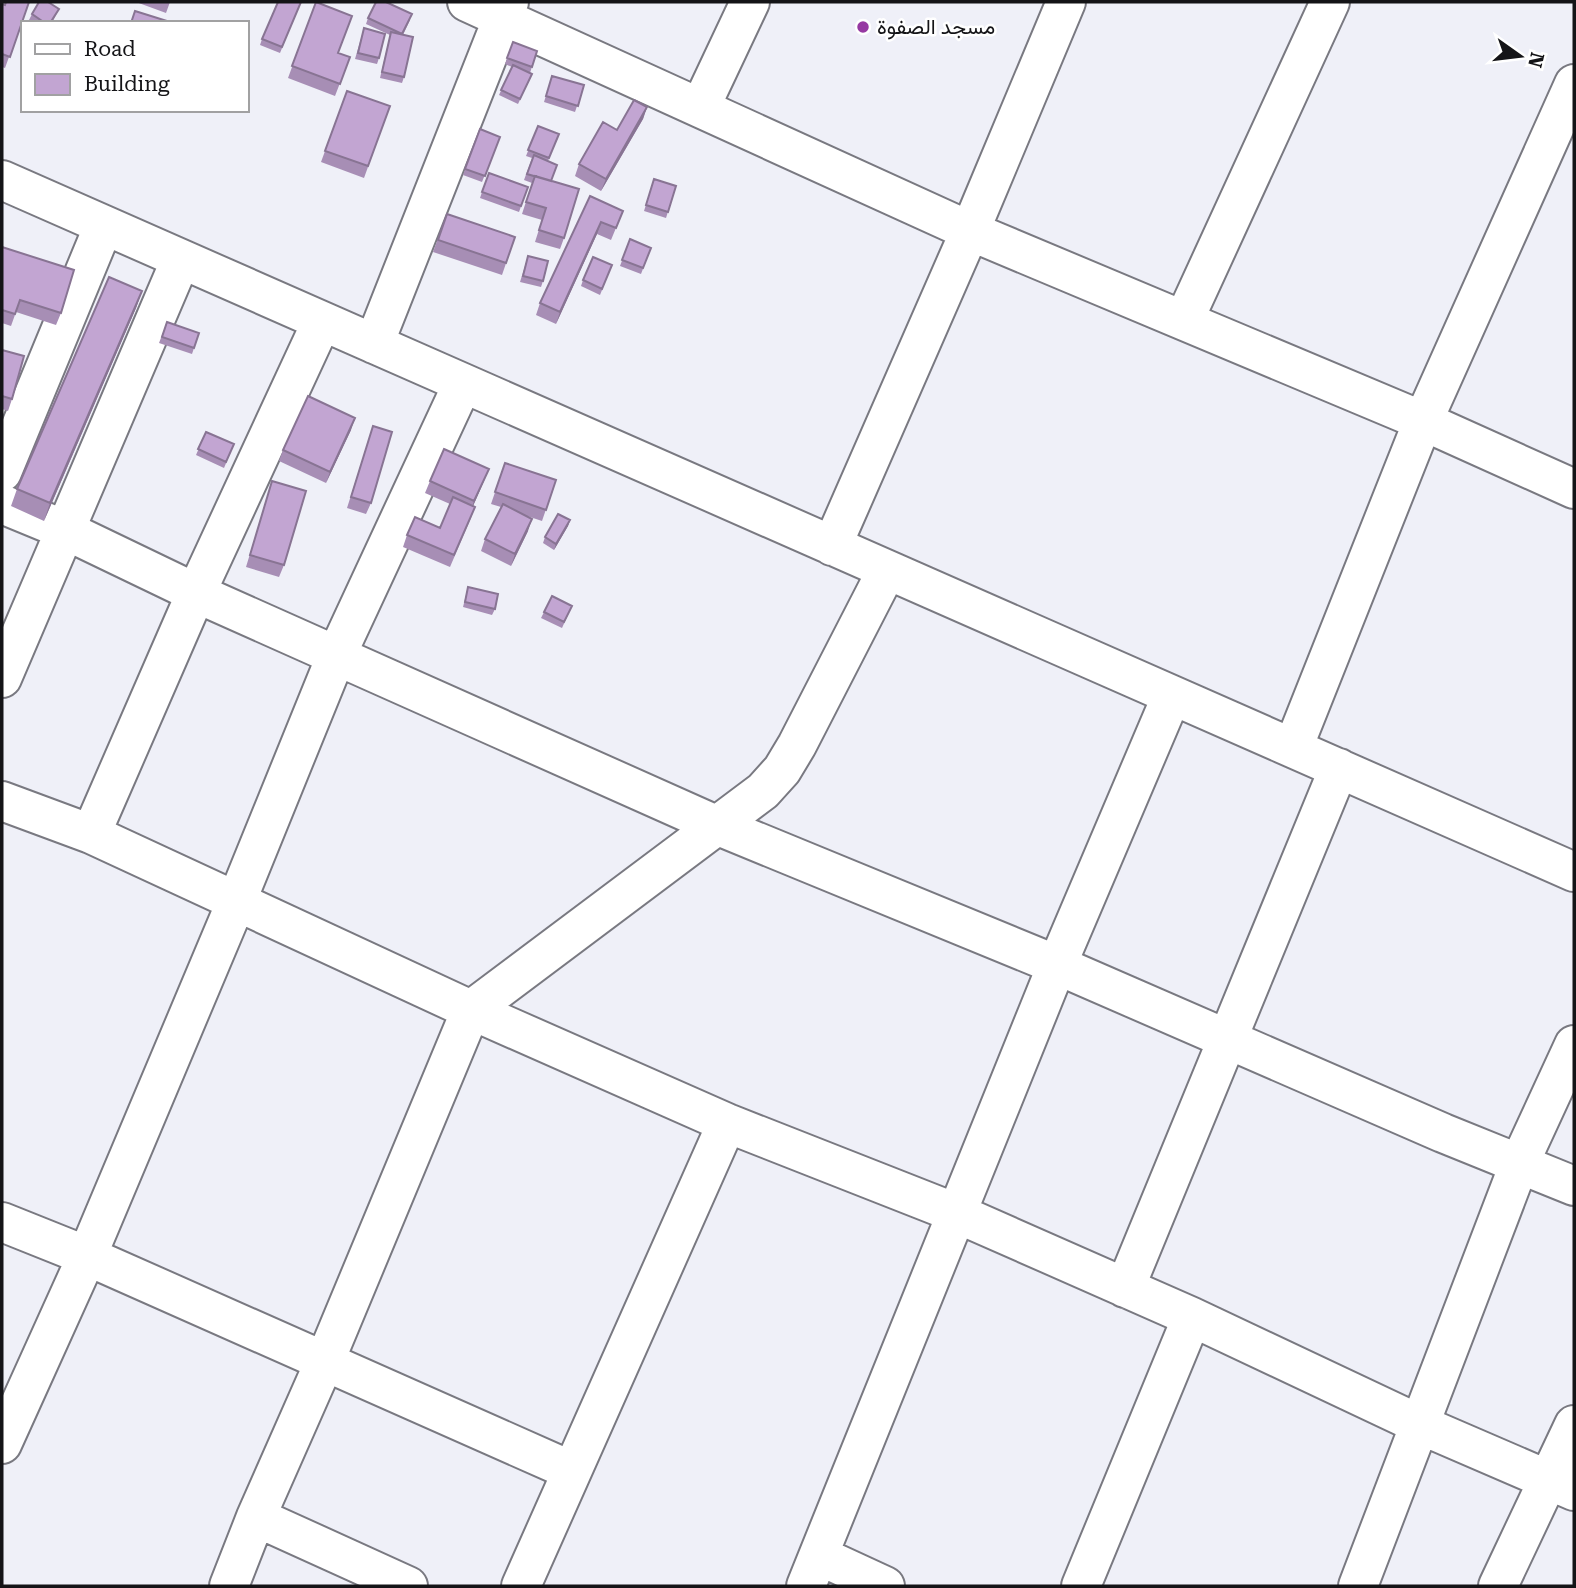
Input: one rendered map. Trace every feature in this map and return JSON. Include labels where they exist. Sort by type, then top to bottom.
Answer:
[{"type":"street","points":[[467,2],[505,9],[700,108],[970,231],[1423,421],[1574,489]]},
{"type":"street","points":[[700,108],[750,2]]},
{"type":"street","points":[[832,545],[970,231],[1066,2]]},
{"type":"street","points":[[1184,320],[1331,2]]},
{"type":"street","points":[[374,344],[505,9]]},
{"type":"street","points":[[1293,748],[1423,421],[1574,84]]},
{"type":"street","points":[[4,188],[104,225],[1574,872]]},
{"type":"street","points":[[2,471],[104,225]]},
{"type":"street","points":[[2,678],[181,259]]},
{"type":"street","points":[[91,834],[196,593],[322,321]]},
{"type":"street","points":[[4,1429],[87,1256],[337,654],[463,383]]},
{"type":"street","points":[[2,504],[65,530],[196,593],[716,825],[1057,965],[1443,1133],[1574,1186]]},
{"type":"street","points":[[229,1586],[471,1010],[763,791],[782,770],[887,570]]},
{"type":"street","points":[[885,1586],[813,1571],[1057,965],[1172,695]]},
{"type":"street","points":[[1125,1288],[1339,768]]},
{"type":"street","points":[[2,801],[91,834],[471,1010],[727,1123],[956,1213],[1192,1317],[1421,1425],[1561,1485]]},
{"type":"street","points":[[1358,1586],[1520,1163],[1574,1045]]},
{"type":"street","points":[[521,1586],[727,1123]]},
{"type":"street","points":[[2,1222],[87,1256],[572,1471]]},
{"type":"street","points":[[1081,1586],[1192,1317]]},
{"type":"street","points":[[1498,1586],[1561,1485],[1574,1425]]},
{"type":"street","points":[[256,1517],[408,1586]]},
{"type":"building","points":[[6,2],[29,2],[10,57],[2,54],[2,4],[5,5]]},
{"type":"building","points":[[39,2],[48,2],[59,9],[51,21],[42,21],[32,14]]},
{"type":"building","points":[[278,2],[301,2],[282,47],[262,39]]},
{"type":"building","points":[[316,2],[352,16],[338,53],[350,57],[340,84],[292,66]]},
{"type":"building","points":[[376,2],[386,2],[412,14],[402,34],[368,18]]},
{"type":"building","points":[[135,11],[167,21],[132,21]]},
{"type":"building","points":[[364,28],[385,34],[379,58],[358,53]]},
{"type":"building","points":[[391,32],[413,37],[404,77],[382,72]]},
{"type":"building","points":[[513,42],[537,51],[532,67],[507,58]]},
{"type":"building","points":[[513,65],[532,74],[520,99],[501,90]]},
{"type":"building","points":[[552,76],[584,85],[578,106],[546,96]]},
{"type":"building","points":[[347,91],[390,106],[368,166],[325,151]]},
{"type":"building","points":[[634,100],[647,107],[606,179],[579,164],[603,122],[617,130]]},
{"type":"building","points":[[538,126],[559,134],[549,158],[528,150]]},
{"type":"building","points":[[480,129],[500,137],[485,176],[465,169]]},
{"type":"building","points":[[534,155],[557,165],[551,181],[527,174]]},
{"type":"building","points":[[489,173],[528,187],[521,206],[482,192]]},
{"type":"building","points":[[535,176],[579,189],[564,238],[539,230],[546,208],[526,202]]},
{"type":"building","points":[[654,179],[676,186],[668,212],[646,205]]},
{"type":"building","points":[[590,196],[623,211],[616,228],[601,222],[560,312],[540,303]]},
{"type":"building","points":[[447,214],[515,237],[506,263],[438,240]]},
{"type":"building","points":[[630,239],[651,248],[643,268],[622,260]]},
{"type":"building","points":[[2,247],[74,270],[61,313],[20,300],[15,314],[2,310]]},
{"type":"building","points":[[528,256],[548,261],[543,281],[523,276]]},
{"type":"building","points":[[593,257],[612,265],[602,289],[583,280]]},
{"type":"building","points":[[109,277],[142,291],[50,503],[17,489]]},
{"type":"building","points":[[167,322],[199,333],[194,348],[162,337]]},
{"type":"building","points":[[2,350],[24,356],[12,399],[2,396]]},
{"type":"building","points":[[308,396],[355,418],[330,472],[283,450]]},
{"type":"building","points":[[373,426],[392,432],[371,503],[351,497]]},
{"type":"building","points":[[206,432],[234,444],[226,462],[198,449]]},
{"type":"building","points":[[444,449],[489,469],[474,501],[430,481]]},
{"type":"building","points":[[505,463],[556,480],[546,510],[495,492]]},
{"type":"building","points":[[272,481],[306,491],[284,565],[250,555]]},
{"type":"building","points":[[453,497],[475,507],[454,555],[407,535],[415,517],[440,528]]},
{"type":"building","points":[[503,504],[532,519],[515,554],[485,539]]},
{"type":"building","points":[[558,514],[570,520],[556,544],[545,537]]},
{"type":"building","points":[[468,587],[498,594],[495,609],[465,602]]},
{"type":"building","points":[[552,596],[572,606],[564,622],[544,612]]},
{"type":"place","name":"مسجد الصفوة","points":[[863,27]]}]
